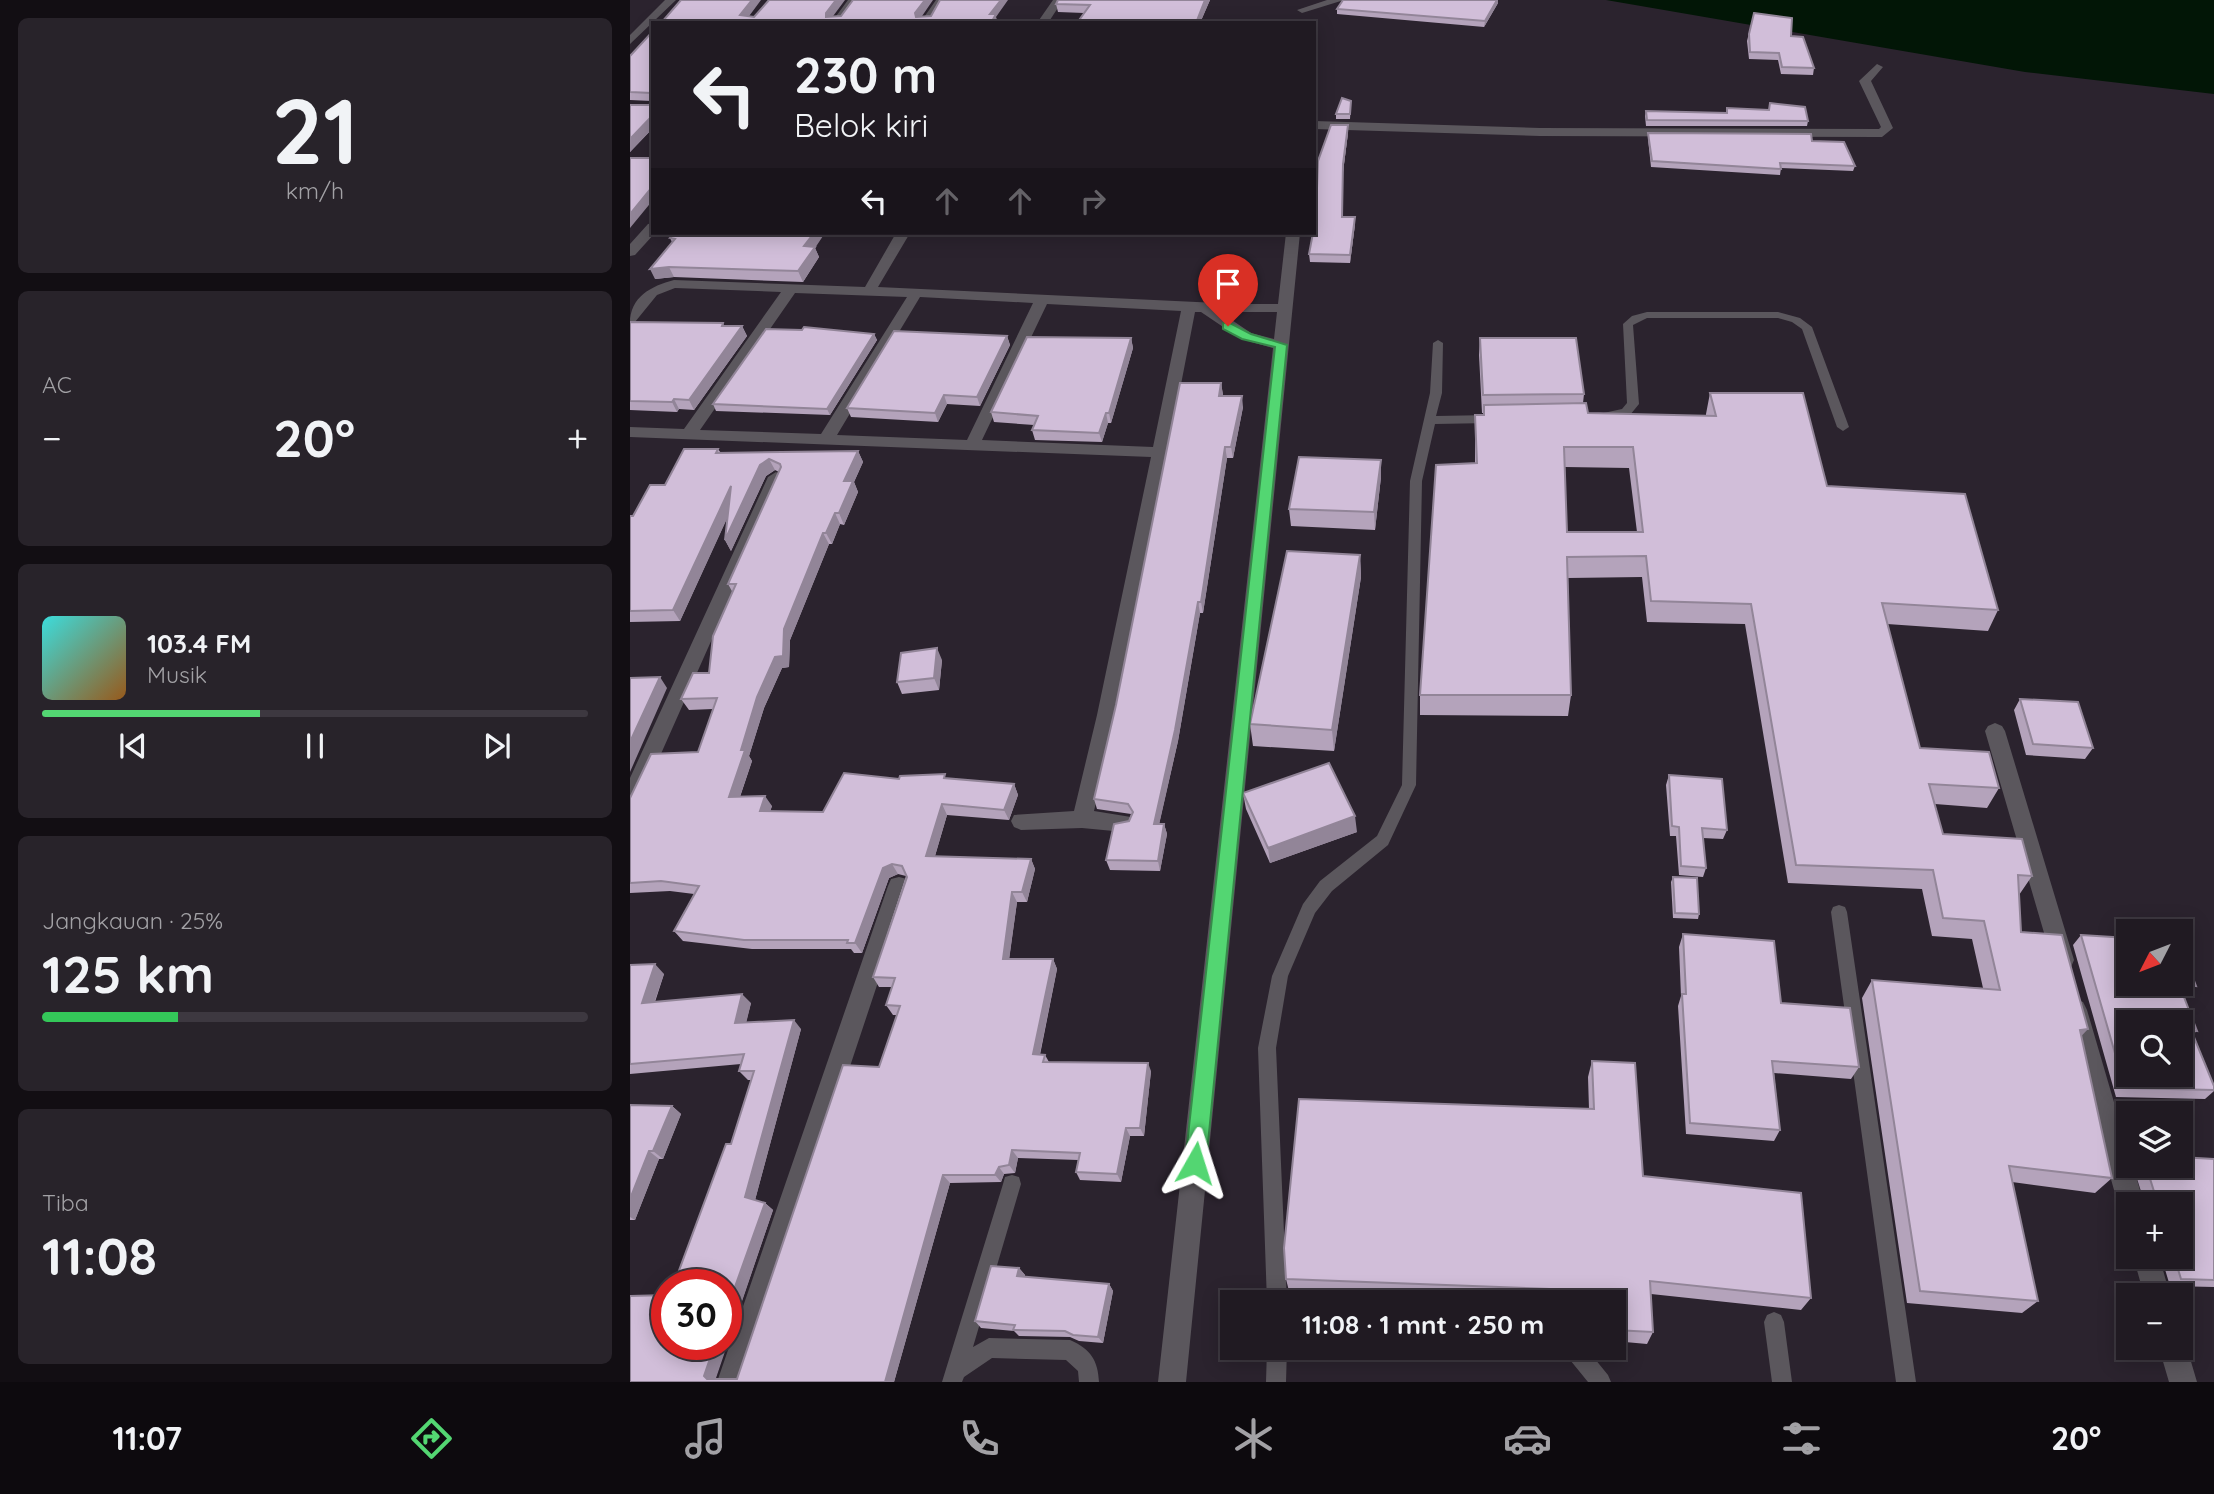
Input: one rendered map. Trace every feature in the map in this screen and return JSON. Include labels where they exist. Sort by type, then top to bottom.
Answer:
[{"type":"street","points":[[630,41],[671,0]]},
{"type":"street","points":[[837,21],[853,0]]},
{"type":"street","points":[[926,21],[940,0]]},
{"type":"street","points":[[1043,21],[1058,0]]},
{"type":"street","points":[[1291,0],[1295,21]]},
{"type":"street","points":[[1306,6],[1339,0]]},
{"type":"street","points":[[1316,125],[1540,132],[1882,133],[1888,128],[1865,81],[1868,74],[1877,67]]},
{"type":"street","points":[[630,253],[651,229]]},
{"type":"street","points":[[869,291],[902,235]]},
{"type":"street","points":[[1172,1382],[1293,235]]},
{"type":"street","points":[[630,319],[652,292],[674,284],[1043,298],[1206,309],[1285,308]]},
{"type":"street","points":[[689,433],[790,289]]},
{"type":"street","points":[[826,439],[916,293]]},
{"type":"street","points":[[972,445],[1043,298]]},
{"type":"street","points":[[1082,819],[1107,715],[1189,307]]},
{"type":"street","points":[[1206,309],[1246,336],[1281,345]]},
{"type":"street","points":[[630,432],[1160,452]]},
{"type":"street","points":[[630,802],[776,477]]},
{"type":"street","points":[[1995,731],[2013,799],[2053,922],[2085,1049],[2127,1192]]},
{"type":"street","points":[[1021,821],[1082,819],[1124,823]]},
{"type":"street","points":[[731,1382],[899,887]]},
{"type":"street","points":[[2176,1360],[2183,1382]]},
{"type":"lane","points":[[1596,417],[1626,412],[1633,404],[1628,324],[1636,318],[1647,315],[1778,315],[1796,320],[1807,327],[1843,427]]},
{"type":"lane","points":[[1277,1290],[1267,1048],[1280,976],[1310,909],[1326,887],[1383,840],[1409,785],[1416,481],[1436,393],[1438,343]]},
{"type":"lane","points":[[1430,420],[1499,419]]},
{"type":"lane","points":[[1839,912],[1906,1382]]},
{"type":"lane","points":[[953,1376],[1012,1184]]},
{"type":"lane","points":[[1774,1322],[1782,1382]]},
{"type":"lane","points":[[953,1376],[989,1348],[1070,1350],[1088,1366],[1089,1382]]},
{"type":"lane","points":[[1276,1382],[1277,1360]]},
{"type":"lane","points":[[1583,1360],[1601,1382]]},
{"type":"shaded area","points":[[1606,0],[2214,0],[2214,94],[2025,72]]},
{"type":"building","points":[[681,0],[752,0],[740,15],[754,17],[769,0],[836,0],[826,17],[841,16],[853,0],[925,0],[915,13],[916,17],[931,16],[940,0],[1001,0],[990,14],[996,14],[992,21],[663,21]]},
{"type":"building","points":[[1058,0],[1205,0],[1197,21],[1078,21],[1090,5],[1056,4]]},
{"type":"building","points":[[1343,0],[1497,0],[1485,21],[1337,9]]},
{"type":"building","points":[[1754,13],[1792,18],[1791,36],[1803,37],[1814,68],[1782,67],[1779,53],[1750,52],[1749,34]]},
{"type":"building","points":[[651,33],[651,93],[630,92],[630,56]]},
{"type":"building","points":[[1342,98],[1351,101],[1350,114],[1336,114]]},
{"type":"building","points":[[651,103],[651,117],[630,139],[630,105]]},
{"type":"building","points":[[1770,103],[1805,107],[1808,121],[1647,120],[1646,111],[1727,113],[1727,108],[1769,110]]},
{"type":"building","points":[[1331,125],[1348,125],[1343,164],[1342,217],[1355,217],[1350,255],[1309,254],[1313,235],[1316,235],[1318,161]]},
{"type":"building","points":[[1648,133],[1811,134],[1812,141],[1844,142],[1855,166],[1780,163],[1781,169],[1652,161]]},
{"type":"building","points":[[630,158],[651,158],[651,188],[630,214]]},
{"type":"building","points":[[673,235],[812,235],[804,246],[815,247],[798,271],[669,267],[650,269],[675,239],[670,238]]},
{"type":"building","points":[[630,322],[723,323],[722,326],[742,326],[689,400],[630,401]]},
{"type":"building","points":[[804,327],[874,334],[827,409],[713,404],[766,329],[802,330]]},
{"type":"building","points":[[894,331],[1007,336],[977,397],[944,395],[935,413],[847,408]]},
{"type":"building","points":[[1027,337],[1131,338],[1109,413],[1106,413],[1099,433],[1032,430],[1038,416],[991,412]]},
{"type":"building","points":[[1480,338],[1576,338],[1584,394],[1483,395]]},
{"type":"building","points":[[1180,383],[1221,383],[1219,396],[1242,396],[1231,447],[1225,447],[1201,602],[1198,602],[1175,730],[1154,824],[1164,824],[1158,861],[1106,860],[1114,824],[1129,821],[1133,812],[1128,804],[1094,799],[1116,705]]},
{"type":"building","points":[[1710,393],[1803,393],[1827,486],[1965,494],[1998,610],[1882,603],[1920,748],[1989,752],[1999,788],[1929,784],[1943,834],[2022,839],[2032,876],[2018,875],[2021,932],[2062,935],[2088,1029],[2080,1030],[2112,1178],[2009,1166],[2038,1301],[1920,1291],[1872,980],[2000,990],[1984,921],[1943,918],[1933,870],[1796,865],[1751,604],[1651,601],[1646,556],[1567,557],[1571,695],[1420,695],[1436,465],[1477,463],[1475,415],[1484,415],[1484,405],[1586,403],[1588,413],[1716,416]],"holes":[[[1564,447],[1633,447],[1643,532],[1567,532]]]},
{"type":"building","points":[[684,449],[718,449],[716,453],[858,451],[844,481],[853,481],[839,513],[835,513],[826,533],[823,533],[784,629],[783,656],[775,657],[757,697],[741,750],[745,750],[729,797],[765,796],[760,811],[823,812],[844,773],[899,779],[900,776],[945,774],[944,778],[1014,784],[1004,810],[942,804],[926,856],[1031,859],[1022,892],[1012,892],[1003,959],[1053,959],[1033,1054],[1045,1055],[1043,1062],[1148,1063],[1140,1128],[1126,1128],[1117,1174],[1076,1172],[1080,1153],[1012,1150],[1009,1165],[999,1167],[995,1175],[943,1175],[885,1382],[630,1382],[630,1296],[651,1295],[651,1360],[710,1360],[704,1376],[707,1379],[737,1379],[843,1065],[879,1067],[900,1006],[886,1005],[895,978],[873,977],[907,877],[902,866],[892,864],[883,868],[855,943],[847,943],[848,940],[744,940],[674,931],[699,886],[661,881],[630,883],[630,798],[651,754],[698,752],[717,698],[681,699],[693,673],[709,673],[713,636],[736,584],[728,584],[781,467],[769,459],[760,465],[725,540],[731,486],[673,610],[630,611],[630,516],[633,516],[650,485],[665,485]]},
{"type":"building","points":[[1299,457],[1381,460],[1374,512],[1289,509]]},
{"type":"building","points":[[1287,551],[1360,555],[1332,730],[1250,724]]},
{"type":"building","points":[[937,648],[934,678],[897,682],[901,653]]},
{"type":"building","points":[[660,677],[630,742],[630,678]]},
{"type":"building","points":[[2020,699],[2078,702],[2093,748],[2033,744]]},
{"type":"building","points":[[1329,763],[1355,816],[1268,848],[1243,793]]},
{"type":"building","points":[[1669,775],[1722,779],[1727,830],[1702,828],[1706,868],[1681,866],[1679,827],[1672,826]]},
{"type":"building","points":[[1673,877],[1697,878],[1699,914],[1675,913]]},
{"type":"building","points":[[1683,934],[1774,941],[1781,1003],[1850,1008],[1859,1067],[1772,1061],[1780,1130],[1690,1123],[1682,994],[1686,994]]},
{"type":"building","points":[[2081,935],[2116,937],[2116,996],[2184,996],[2189,1010],[2116,1010],[2116,1057]]},
{"type":"building","points":[[655,964],[642,1003],[742,994],[735,1023],[794,1020],[745,1197],[765,1203],[741,1269],[680,1269],[726,1144],[731,1144],[754,1071],[739,1071],[744,1054],[630,1064],[630,965]]},
{"type":"building","points":[[2193,1035],[2214,1090],[2125,1087],[2193,1087]]},
{"type":"building","points":[[1592,1061],[1635,1063],[1643,1176],[1801,1193],[1811,1298],[1650,1281],[1653,1332],[1626,1331],[1626,1290],[1286,1279],[1284,1248],[1299,1099],[1594,1109]]},
{"type":"building","points":[[630,1105],[672,1106],[653,1151],[649,1151],[630,1199]]},
{"type":"building","points":[[2193,1158],[2214,1159],[2214,1280],[2181,1279],[2178,1269],[2193,1269],[2193,1192],[2154,1192],[2150,1178],[2193,1178]]},
{"type":"building","points":[[991,1266],[1019,1268],[1017,1276],[1109,1284],[1098,1337],[1073,1335],[1065,1331],[1013,1330],[1015,1325],[975,1321]]},
{"type":"route","points":[[1195,1163],[1281,345],[1246,336],[1228,326]]}]
